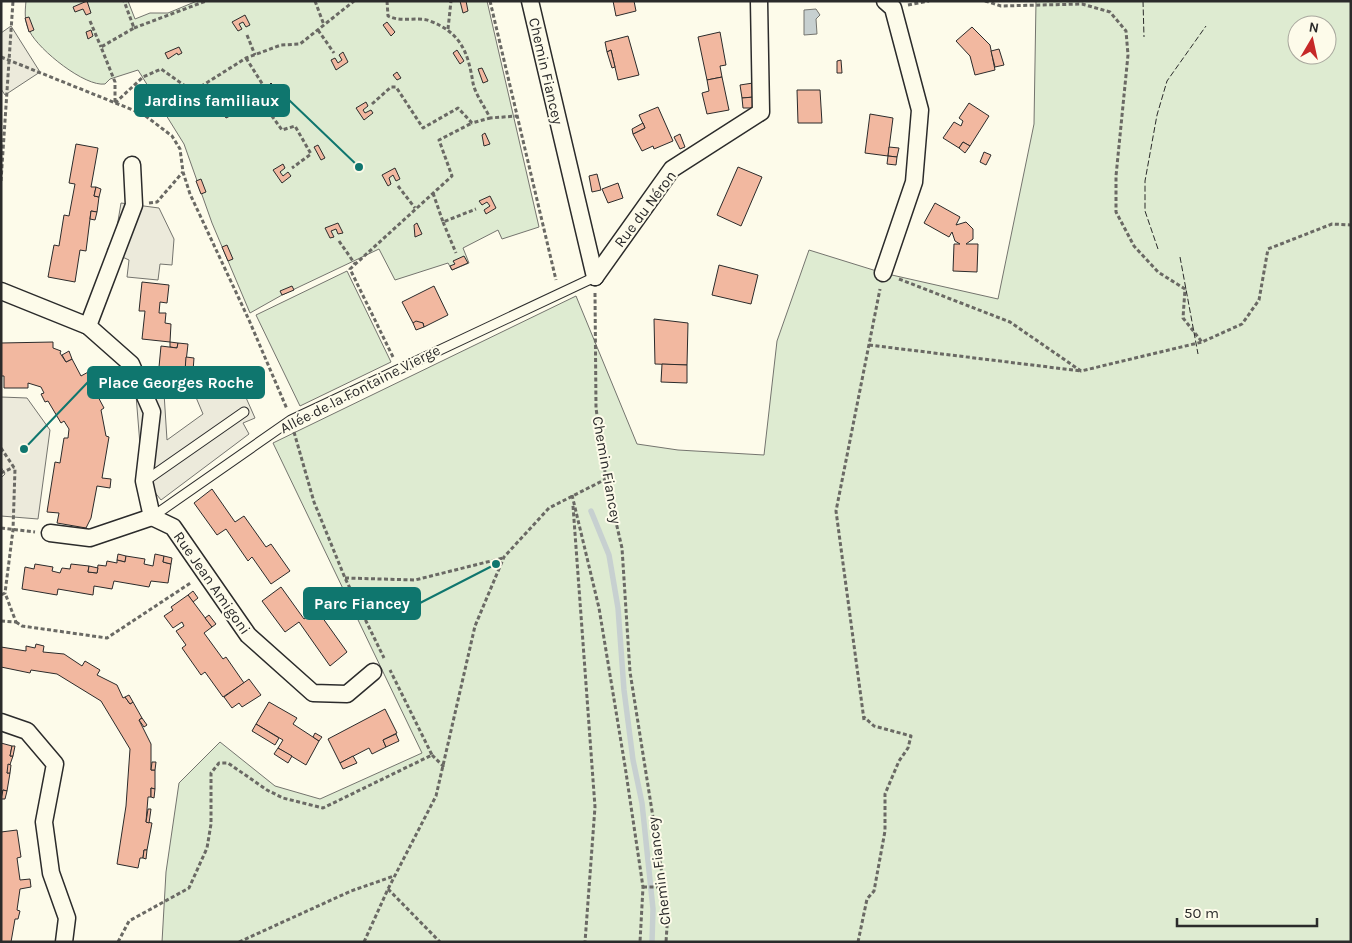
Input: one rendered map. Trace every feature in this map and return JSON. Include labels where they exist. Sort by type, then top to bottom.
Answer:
[{"type":"street","name":"Chemin Fiancey","points":[[530,1],[595,276]]},
{"type":"street","name":"Rue du Néron","points":[[595,276],[672,170],[761,112],[761,16],[759,1]]},
{"type":"street","points":[[885,1],[893,8],[920,110],[914,182],[886,275]]},
{"type":"street","points":[[88,326],[134,205],[132,165]]},
{"type":"street","points":[[1,291],[88,326],[131,364],[152,412],[144,481],[152,518]]},
{"type":"street","name":"Allée de la Fontaine Vierge","points":[[50,534],[90,538],[152,518]]},
{"type":"street","name":"Rue Jean Amigoni","points":[[152,518],[173,527],[248,635],[313,693],[348,694],[373,672]]},
{"type":"street","points":[[1,722],[27,731],[55,764],[44,822],[52,872],[67,918],[64,942]]},
{"type":"lane","name":"Allée de la Fontaine Vierge","points":[[152,518],[291,420],[595,276]]},
{"type":"lane","points":[[144,481],[244,412]]},
{"type":"path","points":[[1,181],[12,1]]},
{"type":"path","points":[[124,1],[134,28]]},
{"type":"path","points":[[102,47],[134,28],[206,1]]},
{"type":"path","points":[[315,1],[324,25]]},
{"type":"path","points":[[114,103],[142,77],[161,68],[188,88],[200,87],[246,58],[281,45],[300,44],[354,1]]},
{"type":"path","points":[[387,1],[388,16],[396,20],[427,20],[448,29],[457,36],[474,74],[473,84],[490,118]]},
{"type":"path","points":[[448,29],[451,1]]},
{"type":"path","points":[[490,1],[559,293]]},
{"type":"path","points":[[985,1],[1001,6],[1082,4],[1110,12],[1126,32],[1128,55],[1116,176],[1116,212],[1134,246],[1158,272],[1185,289],[1183,318],[1202,342]]},
{"type":"path","points":[[90,21],[115,82],[114,103]]},
{"type":"path","points":[[318,30],[334,53]]},
{"type":"path","points":[[246,35],[255,55]]},
{"type":"path","points":[[1,58],[144,114],[172,136],[180,149],[183,172],[190,194],[249,320],[291,420],[314,502],[345,578],[432,755],[444,767]]},
{"type":"path","points":[[246,58],[263,85],[264,105],[282,130],[295,126],[311,154],[292,168]]},
{"type":"path","points":[[232,104],[263,85]]},
{"type":"path","points":[[372,104],[392,87],[396,87],[423,128],[458,108],[472,123]]},
{"type":"path","points":[[399,368],[350,269],[452,176],[439,140],[472,123],[490,118],[517,116]]},
{"type":"path","points":[[134,205],[157,202],[183,172]]},
{"type":"path","points":[[398,186],[415,208]]},
{"type":"path","points":[[433,193],[456,253]]},
{"type":"path","points":[[443,222],[476,208]]},
{"type":"path","points":[[869,345],[1081,371],[1202,342],[1242,324],[1259,300],[1268,249],[1332,224],[1351,225]]},
{"type":"path","points":[[340,241],[355,264]]},
{"type":"path","points":[[858,942],[867,899],[874,891],[885,831],[885,794],[898,761],[908,748],[911,736],[874,726],[864,718],[836,511],[869,345],[886,275],[1010,322],[1081,371]]},
{"type":"path","name":"Chemin Fiancey","points":[[595,276],[596,408],[606,479],[622,548],[630,672],[668,912],[666,942]]},
{"type":"path","points":[[1,448],[14,467],[13,530],[3,594],[16,622]]},
{"type":"path","points":[[1,473],[14,467]]},
{"type":"path","points":[[364,942],[394,876],[436,796],[475,626],[504,557],[549,508],[606,479]]},
{"type":"path","points":[[572,495],[599,608],[643,887],[640,942]]},
{"type":"path","points":[[572,495],[595,807],[585,942]]},
{"type":"path","points":[[1,528],[13,530]]},
{"type":"path","points":[[345,578],[415,580],[504,557]]},
{"type":"path","points":[[1,621],[16,622],[22,626],[107,638],[205,574]]},
{"type":"path","points":[[118,942],[130,920],[189,888],[207,848],[211,824],[211,773],[219,763],[228,763],[267,790],[283,798],[323,808],[432,755]]},
{"type":"path","points":[[239,942],[351,891],[394,876]]},
{"type":"path","points":[[643,887],[664,888]]},
{"type":"path","points":[[388,889],[440,942]]},
{"type":"green space","points":[[26,1],[128,1],[135,19],[150,13],[168,13],[197,1],[487,1],[539,227],[502,239],[498,230],[463,248],[469,263],[452,270],[448,263],[395,280],[379,249],[282,295],[250,313],[212,223],[184,144],[138,70],[110,79],[105,84],[86,80],[75,74],[52,57],[35,40],[26,21]]},
{"type":"green space","points":[[1036,1],[1351,1],[1351,942],[162,942],[166,872],[179,783],[220,742],[275,786],[320,799],[422,753],[273,443],[576,296],[637,444],[678,450],[764,455],[777,341],[809,250],[883,273],[998,299],[1034,124]]},
{"type":"green space","points":[[347,271],[391,362],[300,406],[256,315]]},
{"type":"shaded area","points":[[816,9],[820,15],[816,19],[817,34],[804,35],[804,10]]},
{"type":"shaded area","points":[[11,26],[40,72],[5,95],[1,89],[1,33]]},
{"type":"shaded area","points":[[121,203],[159,208],[174,239],[172,265],[160,264],[158,280],[127,277],[129,260],[107,250],[116,233]]},
{"type":"shaded area","points":[[236,375],[255,418],[243,423],[249,434],[161,500],[137,470],[140,445],[136,395],[164,393],[167,440],[203,414],[195,395]]},
{"type":"shaded area","points":[[1,397],[27,398],[50,430],[38,519],[1,516],[1,478],[5,474],[1,467]]},
{"type":"building","points":[[87,1],[91,13],[86,15],[83,9],[75,12],[73,7]]},
{"type":"building","points":[[460,1],[466,1],[468,11],[463,13]]},
{"type":"building","points":[[613,1],[634,1],[636,11],[616,16]]},
{"type":"building","points":[[245,15],[250,25],[246,27],[243,22],[239,24],[242,29],[238,31],[232,22]]},
{"type":"building","points":[[29,17],[34,30],[29,32],[25,18]]},
{"type":"building","points":[[387,22],[395,32],[391,36],[383,25]]},
{"type":"building","points":[[972,27],[990,45],[995,70],[975,75],[970,56],[956,41]]},
{"type":"building","points":[[91,30],[93,36],[88,39],[86,32]]},
{"type":"building","points":[[720,32],[726,65],[720,66],[722,77],[707,80],[698,37]]},
{"type":"building","points":[[628,36],[639,75],[618,80],[611,50],[607,52],[605,42]]},
{"type":"building","points":[[179,47],[182,53],[178,55],[177,53],[168,59],[165,53]]},
{"type":"building","points":[[999,49],[1004,65],[995,67],[991,51]]},
{"type":"building","points":[[457,50],[464,61],[460,64],[453,53]]},
{"type":"building","points":[[611,50],[615,67],[612,68],[607,52]]},
{"type":"building","points":[[343,52],[348,62],[336,70],[331,60],[335,58],[338,63],[342,60],[339,55]]},
{"type":"building","points":[[841,60],[842,73],[837,73],[837,61]]},
{"type":"building","points":[[482,68],[488,81],[483,83],[478,69]]},
{"type":"building","points":[[397,72],[401,78],[397,80],[393,75]]},
{"type":"building","points":[[722,77],[729,110],[707,114],[702,93],[709,91],[707,80]]},
{"type":"building","points":[[271,83],[279,91],[274,96],[268,86]]},
{"type":"building","points":[[753,83],[754,97],[742,98],[740,85]]},
{"type":"building","points":[[797,90],[820,90],[822,123],[798,123]]},
{"type":"building","points":[[754,97],[752,108],[743,108],[742,98]]},
{"type":"building","points":[[225,101],[227,112],[230,111],[232,115],[226,118],[218,104]]},
{"type":"building","points":[[366,102],[368,106],[363,110],[365,113],[371,110],[373,113],[364,120],[356,108]]},
{"type":"building","points":[[969,103],[989,116],[970,146],[963,142],[959,148],[943,138],[954,122],[961,126],[963,121],[959,118]]},
{"type":"building","points":[[658,107],[673,141],[654,149],[653,146],[642,151],[633,134],[645,128],[639,115]]},
{"type":"building","points":[[870,114],[893,118],[888,156],[865,153]]},
{"type":"building","points":[[643,123],[645,128],[633,134],[632,129]]},
{"type":"building","points":[[485,133],[490,144],[484,146],[482,135]]},
{"type":"building","points":[[680,134],[685,147],[680,149],[674,137]]},
{"type":"building","points":[[963,142],[970,146],[965,153],[959,148]]},
{"type":"building","points":[[76,144],[98,148],[91,187],[96,187],[94,196],[99,197],[97,212],[91,211],[86,251],[80,250],[75,282],[48,277],[54,245],[59,246],[64,215],[69,216],[75,184],[69,183]]},
{"type":"building","points":[[318,145],[325,158],[321,160],[314,147]]},
{"type":"building","points":[[889,147],[899,148],[897,157],[888,156]]},
{"type":"building","points":[[984,152],[991,155],[986,165],[980,162]]},
{"type":"building","points":[[888,156],[897,157],[896,165],[887,164]]},
{"type":"building","points":[[283,164],[285,168],[280,172],[283,176],[288,172],[291,176],[282,183],[273,170]]},
{"type":"building","points":[[738,167],[762,177],[741,226],[717,215]]},
{"type":"building","points":[[395,168],[400,179],[396,181],[393,175],[389,178],[391,184],[388,186],[382,175]]},
{"type":"building","points":[[597,174],[601,190],[592,192],[589,176]]},
{"type":"building","points":[[201,179],[206,192],[201,194],[196,181]]},
{"type":"building","points":[[618,183],[623,198],[608,203],[602,189]]},
{"type":"building","points":[[96,187],[101,189],[99,197],[94,196]]},
{"type":"building","points":[[490,196],[496,208],[486,214],[484,210],[490,206],[487,202],[482,205],[479,201]]},
{"type":"building","points":[[935,203],[960,217],[956,225],[966,222],[973,229],[973,239],[966,244],[978,244],[977,272],[953,271],[954,244],[960,244],[955,241],[952,232],[949,237],[924,223]]},
{"type":"building","points":[[91,211],[97,212],[95,220],[90,219]]},
{"type":"building","points":[[338,223],[343,233],[338,234],[336,229],[331,231],[334,237],[330,238],[325,228]]},
{"type":"building","points":[[417,223],[422,234],[415,237],[414,225]]},
{"type":"building","points":[[227,245],[233,259],[228,261],[222,247]]},
{"type":"building","points":[[464,256],[468,263],[452,270],[450,266],[455,264],[453,261]]},
{"type":"building","points":[[719,265],[758,275],[751,304],[712,295]]},
{"type":"building","points":[[142,282],[169,285],[167,303],[160,302],[159,313],[166,313],[165,323],[171,324],[170,342],[142,339],[145,311],[139,311]]},
{"type":"building","points":[[292,286],[294,290],[282,295],[280,291]]},
{"type":"building","points":[[434,286],[448,315],[424,327],[423,323],[413,323],[402,302]]},
{"type":"building","points":[[654,319],[688,323],[687,365],[655,364]]},
{"type":"building","points":[[416,321],[423,323],[424,327],[416,330],[413,323]]},
{"type":"building","points":[[53,342],[53,348],[61,351],[60,353],[66,362],[72,359],[81,376],[90,371],[92,376],[88,378],[104,408],[101,410],[106,436],[109,437],[102,478],[111,479],[110,488],[97,486],[91,518],[86,528],[57,523],[59,513],[47,512],[55,462],[60,463],[64,438],[68,438],[69,429],[64,421],[61,423],[48,401],[45,402],[41,394],[44,393],[41,387],[28,383],[28,388],[4,388],[4,376],[1,376],[1,343]]},
{"type":"building","points":[[170,342],[178,343],[177,348],[170,347]]},
{"type":"building","points":[[178,343],[188,344],[185,371],[159,367],[161,346],[177,348]]},
{"type":"building","points":[[69,351],[72,359],[66,362],[62,355]]},
{"type":"building","points":[[186,357],[194,358],[193,371],[185,371]]},
{"type":"building","points":[[662,364],[687,365],[687,383],[661,382]]},
{"type":"building","points":[[212,489],[235,522],[244,516],[266,547],[271,544],[290,571],[271,584],[252,557],[248,561],[226,529],[217,535],[194,503]]},
{"type":"building","points":[[118,554],[126,556],[125,562],[117,560]]},
{"type":"building","points":[[155,554],[164,556],[163,562],[171,564],[168,583],[151,581],[149,587],[114,581],[112,589],[94,586],[93,595],[58,589],[57,595],[22,589],[25,567],[34,569],[35,564],[53,567],[52,571],[60,573],[62,568],[70,569],[71,564],[89,566],[88,572],[97,573],[98,565],[106,566],[107,561],[117,563],[117,560],[125,562],[126,556],[145,559],[144,564],[153,566]]},
{"type":"building","points":[[164,556],[172,558],[171,564],[163,562]]},
{"type":"building","points":[[89,566],[98,568],[97,573],[88,572]]},
{"type":"building","points":[[281,587],[304,619],[317,610],[347,652],[330,666],[299,622],[285,632],[262,601]]},
{"type":"building","points":[[193,591],[198,598],[193,602],[188,595]]},
{"type":"building","points":[[188,595],[212,627],[204,633],[223,659],[226,657],[244,683],[223,697],[205,672],[201,675],[182,648],[186,645],[176,631],[184,626],[182,622],[173,628],[164,616],[173,610],[171,607]]},
{"type":"building","points":[[209,615],[216,624],[212,627],[205,618]]},
{"type":"building","points":[[36,644],[44,646],[43,652],[64,654],[82,666],[85,661],[100,670],[97,675],[117,685],[123,698],[125,697],[130,704],[133,702],[142,718],[139,720],[151,744],[151,770],[155,770],[155,789],[151,788],[151,797],[148,797],[146,822],[152,823],[147,850],[144,850],[143,858],[140,858],[138,868],[117,864],[126,806],[130,749],[101,701],[57,674],[31,670],[30,673],[1,667],[1,647],[26,651],[26,646],[35,648]]},
{"type":"building","points":[[249,679],[261,695],[242,707],[239,703],[232,708],[224,697]]},
{"type":"building","points":[[129,695],[133,702],[130,704],[125,697]]},
{"type":"building","points":[[269,702],[297,718],[293,724],[319,741],[306,765],[278,748],[283,740],[256,724]]},
{"type":"building","points":[[385,709],[397,733],[383,740],[386,747],[372,754],[369,748],[340,763],[328,739]]},
{"type":"building","points":[[142,718],[147,725],[144,727],[139,720]]},
{"type":"building","points":[[256,724],[279,738],[275,745],[252,731]]},
{"type":"building","points":[[315,733],[322,737],[319,741],[313,737]]},
{"type":"building","points":[[396,734],[399,741],[386,747],[383,740]]},
{"type":"building","points":[[1,743],[12,746],[10,756],[13,756],[7,773],[10,773],[7,791],[3,790],[1,799]]},
{"type":"building","points":[[12,746],[15,746],[13,756],[10,756]]},
{"type":"building","points":[[278,748],[292,756],[288,763],[274,754]]},
{"type":"building","points":[[353,756],[357,763],[343,769],[340,763]]},
{"type":"building","points":[[152,762],[156,762],[155,770],[151,770]]},
{"type":"building","points":[[8,764],[11,765],[10,773],[7,773]]},
{"type":"building","points":[[151,788],[155,789],[154,798],[151,797]]},
{"type":"building","points":[[3,790],[7,791],[5,799],[1,799]]},
{"type":"building","points":[[148,809],[151,809],[149,823],[146,822]]},
{"type":"building","points":[[17,830],[21,857],[17,858],[20,880],[30,879],[31,887],[20,889],[17,910],[20,911],[18,919],[15,919],[11,942],[1,942],[1,832]]},
{"type":"building","points":[[144,850],[147,850],[146,859],[143,858]]},
{"type":"waterway","points":[[591,511],[609,555],[618,608],[624,690],[633,760],[642,803],[653,909],[652,942]]},
{"type":"fence","points":[[1143,1],[1144,37]]},
{"type":"fence","points":[[1158,249],[1145,211],[1145,181],[1157,115],[1167,81],[1206,26]]},
{"type":"fence","points":[[1180,257],[1198,354]]},
{"type":"place","name":"Jardins familiaux","points":[[359,167]]},
{"type":"place","name":"Place Georges Roche","points":[[24,449]]},
{"type":"place","name":"Parc Fiancey","points":[[496,564]]}]
